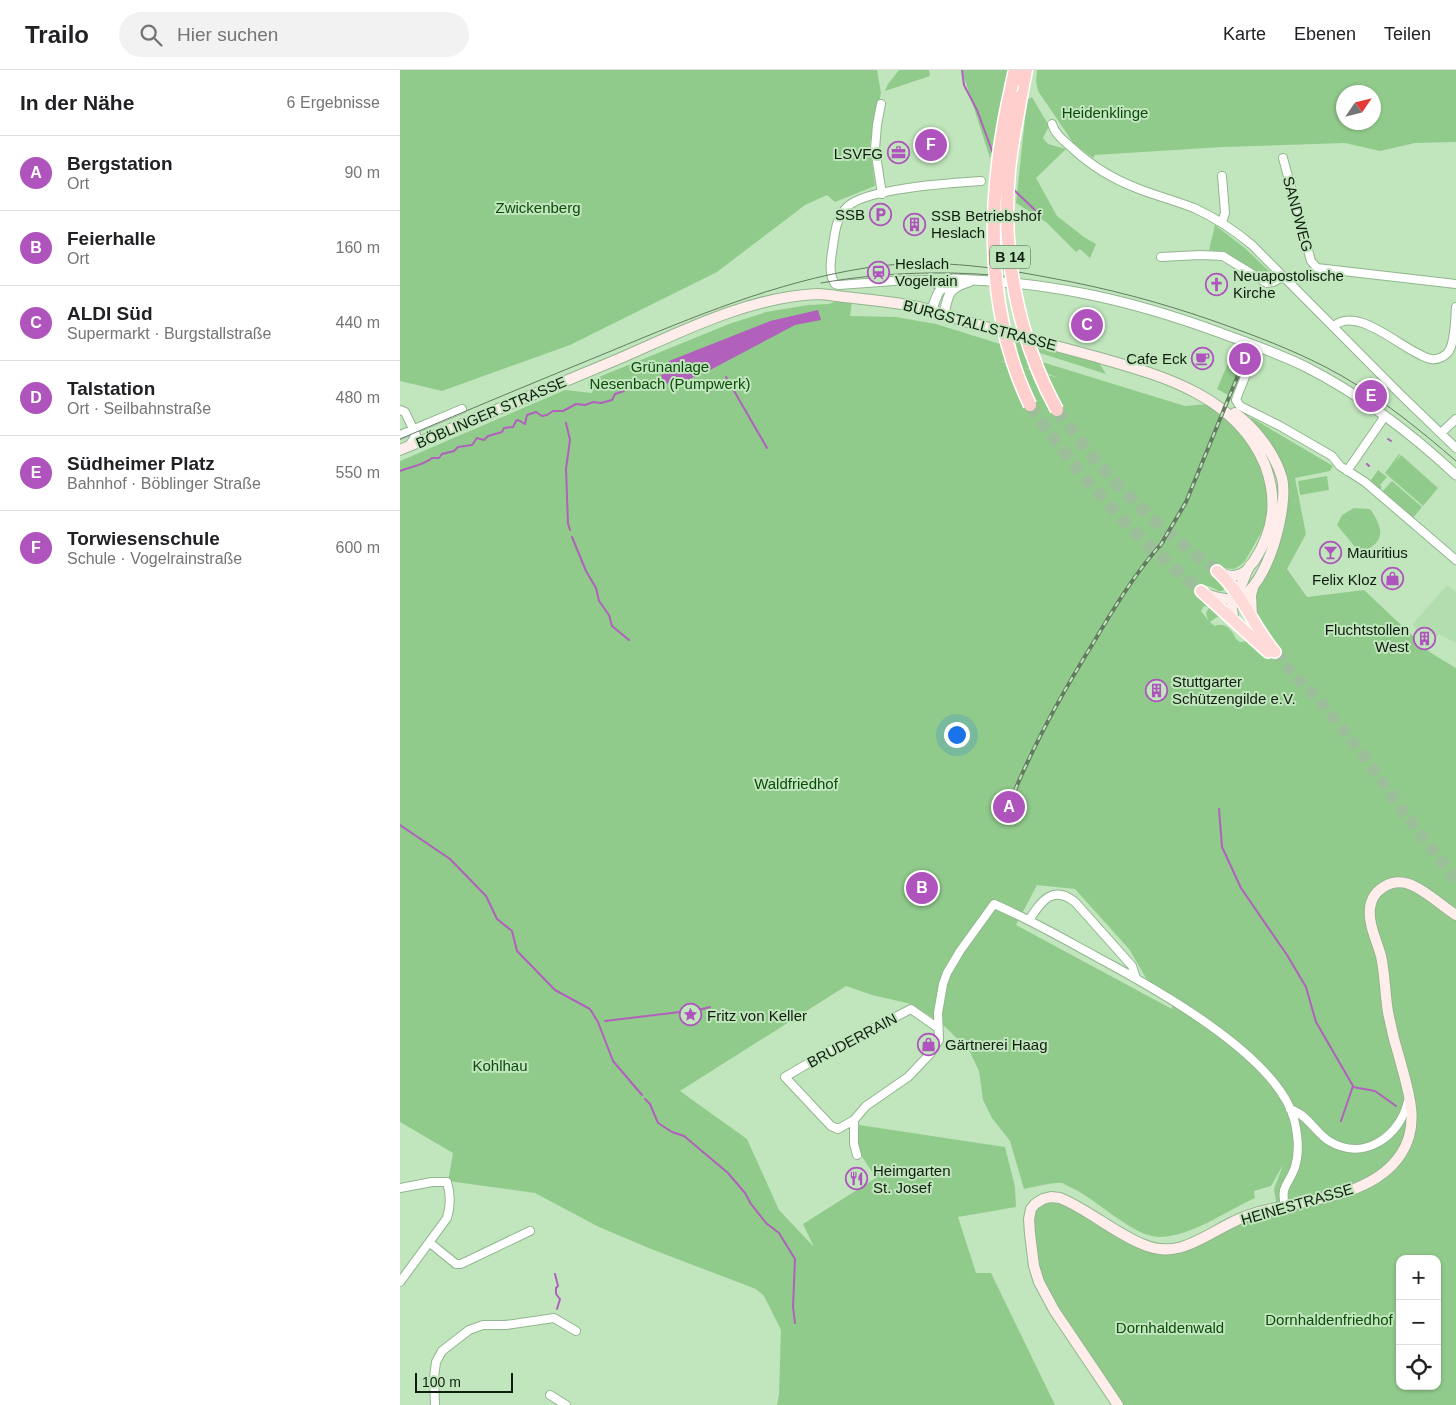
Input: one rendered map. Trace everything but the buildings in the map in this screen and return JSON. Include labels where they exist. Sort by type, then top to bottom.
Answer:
[{"type":"highway","name":"B 14","points":[[1015,70],[999,146],[995,177],[994,261],[998,295],[1010,352],[1020,384],[1030,405]]},
{"type":"highway","name":"B 14","points":[[1026,70],[1009,171],[1008,229],[1010,262],[1028,343],[1044,384],[1057,410]]},
{"type":"main road","name":"BÖBLINGER STRASSE","points":[[404,448],[733,312],[764,303],[806,295],[829,294],[844,297]]},
{"type":"main road","name":"BURGSTALLSTRASSE","points":[[844,297],[887,301],[932,310],[1182,382],[1209,393],[1240,416],[1261,440],[1279,470],[1284,488],[1280,522],[1268,559],[1253,588],[1236,596]]},
{"type":"main road","name":"BÖBLINGER STRASSE","points":[[400,454],[612,365],[727,320],[792,302],[844,297]]},
{"type":"main road","name":"BURGSTALLSTRASSE","points":[[1171,380],[1206,398],[1229,414],[1252,441],[1266,468],[1272,489],[1273,518],[1266,538],[1255,560],[1247,570],[1236,596]]},
{"type":"main road","points":[[1218,572],[1227,576],[1236,576],[1247,570]]},
{"type":"main road","points":[[1202,592],[1273,654],[1252,618],[1218,572]]},
{"type":"main road","points":[[1252,618],[1251,595],[1253,588]]},
{"type":"main road","points":[[1202,592],[1236,596]]},
{"type":"main road","points":[[1234,621],[1231,609],[1236,596]]},
{"type":"main road","name":"HEINESTRASSE","points":[[1118,1405],[1060,1321],[1039,1282],[1034,1266],[1030,1234],[1030,1214],[1035,1204],[1047,1198],[1060,1198],[1134,1241],[1151,1248],[1163,1250],[1184,1246],[1242,1218],[1359,1186],[1377,1178],[1388,1170],[1401,1154],[1409,1135],[1412,1114],[1409,1093],[1388,1011],[1381,957],[1369,916],[1370,906],[1375,895],[1382,888],[1392,883],[1401,882],[1413,886],[1456,915]]},
{"type":"street","points":[[881,104],[876,125],[875,149],[882,194]]},
{"type":"street","points":[[1052,124],[1055,132],[1082,157],[1106,173],[1138,188],[1194,208],[1222,222],[1252,245],[1456,448]]},
{"type":"street","name":"SANDWEG","points":[[1283,158],[1311,261],[1317,268],[1456,284]]},
{"type":"street","points":[[1222,176],[1225,213],[1222,222]]},
{"type":"street","points":[[946,289],[928,280],[839,285],[833,281],[831,269],[836,222],[851,203],[868,196],[933,185],[981,182]]},
{"type":"street","points":[[1161,257],[1223,256],[1267,283],[1283,277]]},
{"type":"street","points":[[944,314],[946,289],[952,279],[1043,286],[1107,298],[1181,318],[1257,346],[1306,367],[1364,401],[1385,416],[1431,452],[1456,475]]},
{"type":"street","points":[[932,310],[938,291],[946,289]]},
{"type":"street","points":[[1334,326],[1339,322],[1347,321],[1360,323],[1424,356],[1437,359],[1445,356],[1451,348],[1456,307]]},
{"type":"street","points":[[1257,346],[1236,400],[1240,406],[1280,426],[1332,456],[1340,466],[1365,482],[1456,560]]},
{"type":"street","name":"BÖBLINGER STRASSE","points":[[400,410],[405,412],[414,432]]},
{"type":"street","name":"BÖBLINGER STRASSE","points":[[400,435],[414,432],[462,410]]},
{"type":"street","points":[[1347,470],[1385,416]]},
{"type":"street","points":[[1441,433],[1456,419]]},
{"type":"street","points":[[404,448],[414,432]]},
{"type":"street","points":[[1029,920],[1042,900],[1051,895],[1065,895],[1075,902],[1132,966],[1136,978]]},
{"type":"street","points":[[938,1028],[940,996],[947,973],[960,951],[994,904],[1029,920],[1136,978],[1229,1040],[1280,1091],[1290,1109],[1298,1140],[1298,1154],[1291,1176],[1282,1192],[1284,1206]]},
{"type":"street","name":"BRUDERRAIN","points":[[911,1009],[938,1028],[939,1040],[919,1067],[908,1077],[866,1106],[854,1120],[838,1129],[831,1126],[785,1077],[829,1051],[911,1009]]},
{"type":"street","points":[[1290,1109],[1303,1116],[1322,1136],[1332,1143],[1344,1148],[1356,1148],[1379,1143],[1393,1132],[1405,1112],[1409,1093]]},
{"type":"street","points":[[854,1120],[854,1144],[857,1155]]},
{"type":"street","points":[[400,1188],[432,1182],[447,1182],[451,1194],[451,1207],[447,1218],[400,1282]]},
{"type":"street","points":[[430,1243],[456,1264],[461,1264],[530,1231]]},
{"type":"street","points":[[435,1405],[434,1378],[436,1362],[442,1351],[469,1330],[483,1325],[506,1325],[554,1318],[576,1331]]},
{"type":"street","points":[[550,1395],[566,1405]]},
{"type":"shaded area","points":[[818,310],[821,320],[795,325],[712,369],[687,380],[664,384],[661,375],[666,373],[669,361],[770,321]]},
{"type":"shaded area","points":[[1447,585],[1456,592],[1456,643],[1439,634],[1430,644],[1419,634],[1413,624]]},
{"type":"green space","name":"Zwickenberg","points":[[400,70],[877,70],[881,93],[870,144],[875,186],[835,202],[827,195],[805,205],[717,272],[570,345],[442,391],[400,381]]},
{"type":"green space","points":[[899,70],[929,70],[930,76],[885,91]]},
{"type":"green space","points":[[1009,70],[990,158],[962,71]]},
{"type":"green space","name":"Heidenklinge","points":[[1037,70],[1456,70],[1456,142],[1415,143],[1380,151],[1345,143],[1223,147],[1095,155],[1093,158],[1074,144],[1038,91],[1036,81]]},
{"type":"green space","points":[[1032,97],[1049,126],[1043,138],[1048,144],[1066,149],[1036,178],[1057,216],[1096,244],[1090,258],[1080,249],[1076,252],[1046,222],[1016,203],[1027,100]]},
{"type":"green space","points":[[1215,225],[1246,249],[1273,275],[1270,278],[1264,278],[1227,253],[1209,250]]},
{"type":"green space","points":[[852,301],[850,316],[896,317],[936,324],[1000,344],[1005,361],[1002,361],[1021,366],[1014,338],[1021,340],[1030,369],[1024,368],[1058,378],[1046,373],[1042,362],[1185,406],[1208,404],[1219,410],[1245,437],[1260,461],[1268,500],[1267,518],[1245,561],[1234,569],[1219,568],[1215,574],[1224,588],[1223,591],[1204,586],[1199,592],[1199,597],[1208,607],[1204,606],[1201,611],[1208,620],[1206,613],[1211,604],[1254,643],[1252,646],[1261,654],[1270,658],[1275,654],[1275,644],[1271,636],[1265,632],[1255,606],[1254,597],[1287,505],[1288,489],[1287,476],[1281,463],[1248,419],[1252,418],[1333,466],[1330,471],[1295,478],[1306,534],[1287,569],[1307,597],[1364,590],[1431,653],[1456,668],[1456,1405],[1123,1405],[1061,1321],[1039,1282],[1030,1213],[1051,1197],[1134,1241],[1171,1250],[1239,1218],[1278,1214],[1274,1189],[1283,1165],[1271,1186],[1254,1191],[1255,1198],[1196,1228],[1171,1236],[1159,1237],[1138,1231],[1082,1193],[1062,1183],[1024,1189],[1010,1141],[992,1118],[983,1100],[979,1071],[969,1050],[941,1023],[911,1004],[872,995],[846,986],[680,1091],[747,1139],[779,1210],[814,1247],[803,1224],[876,1178],[859,1152],[859,1125],[1005,1147],[1015,1187],[1016,1207],[958,1217],[976,1273],[991,1273],[1055,1405],[777,1405],[781,1330],[764,1296],[756,1289],[599,1227],[535,1193],[448,1181],[453,1153],[400,1122],[400,461],[565,390],[592,393],[593,387],[588,386],[589,381],[729,324],[766,312],[808,305]],"holes":[[[1008,371],[1025,376],[1035,399],[1035,404],[1028,405],[1020,398]],[[1033,378],[1050,382],[1063,408],[1062,410],[1051,406],[1043,399]],[[1217,617],[1230,623],[1247,641],[1240,642],[1228,628],[1222,625],[1215,626],[1210,622]],[[1037,885],[1075,889],[1129,949],[1146,978],[1172,999],[1172,1009],[1016,925]]]},
{"type":"green space","points":[[1036,344],[1098,361],[1106,374],[1040,353]]},
{"type":"green space","points":[[1244,348],[1237,366],[1240,368],[1228,395],[1217,389],[1228,363],[1230,349]]},
{"type":"green space","points":[[1399,454],[1394,464],[1401,455],[1438,488],[1423,506],[1385,473]]},
{"type":"green space","points":[[1378,470],[1387,477],[1380,485],[1382,487],[1379,491],[1369,483]]},
{"type":"green space","points":[[1327,476],[1329,490],[1300,495],[1298,481]]},
{"type":"green space","points":[[1392,481],[1422,507],[1412,519],[1381,493]]},
{"type":"green space","points":[[1354,508],[1370,509],[1380,530],[1378,540],[1374,545],[1360,553],[1337,525],[1342,515]]},
{"type":"waterway","name":"Heidenklinge","points":[[962,70],[964,85],[977,110],[994,156]]},
{"type":"waterway","name":"Heidenklinge","points":[[1014,190],[1035,210]]},
{"type":"waterway","points":[[726,377],[767,448]]},
{"type":"waterway","points":[[400,471],[432,458],[439,458],[442,454],[454,451],[458,447],[472,445],[477,438],[484,440],[488,436],[502,432],[504,428],[513,427],[518,420],[525,424],[527,415],[536,412],[542,416],[553,411],[563,411],[576,404],[585,405],[612,400],[615,394],[624,391],[631,382]]},
{"type":"waterway","points":[[566,423],[570,440],[566,469],[568,524],[570,530]]},
{"type":"waterway","points":[[572,537],[586,571],[596,588],[599,601],[609,615],[612,626],[629,640]]},
{"type":"waterway","points":[[1219,809],[1222,847],[1241,888],[1287,955],[1306,987],[1316,1022],[1353,1086],[1341,1121]]},
{"type":"waterway","points":[[400,825],[450,859],[486,896],[497,919],[512,931],[517,951],[555,990],[590,1009],[598,1022],[613,1061],[642,1095]]},
{"type":"waterway","points":[[691,1012],[710,1007]]},
{"type":"waterway","points":[[605,1021],[680,1012]]},
{"type":"waterway","points":[[1353,1087],[1375,1091],[1396,1106]]},
{"type":"waterway","points":[[645,1099],[650,1104],[658,1123],[672,1132],[684,1136],[728,1173],[766,1223],[779,1233],[795,1259],[793,1307],[795,1323]]},
{"type":"waterway","points":[[555,1274],[558,1286],[556,1294],[560,1299],[557,1309]]},
{"type":"tunnel","points":[[1030,405],[1068,457],[1108,504],[1152,549],[1201,591]]},
{"type":"tunnel","points":[[1057,410],[1085,447],[1127,494],[1164,529],[1217,571]]},
{"type":"tunnel","points":[[1275,652],[1319,700],[1363,755],[1456,880]]},
{"type":"tram line","points":[[400,439],[673,326],[767,291],[832,274],[865,268],[889,265],[935,264],[1005,270],[1092,286],[1172,307],[1245,332],[1294,352],[1342,376],[1401,416],[1456,461]]},
{"type":"tram line","points":[[821,283],[868,276],[917,273],[965,273],[1013,277]]},
{"type":"railway","points":[[1160,546],[1186,502],[1241,368]]},
{"type":"railway","points":[[1011,800],[1038,740],[1069,683],[1125,591],[1163,542]]},
{"type":"place","name":"Torwiesenschule","points":[[931,145]]},
{"type":"place","name":"LSVFG","points":[[899,153]]},
{"type":"place","name":"SSB","points":[[881,214]]},
{"type":"place","name":"SSB Betriebshof Heslach","points":[[915,224]]},
{"type":"place","name":"Heslach Vogelrain","points":[[879,272]]},
{"type":"place","name":"Neuapostolische Kirche","points":[[1217,284]]},
{"type":"place","name":"ALDI Süd","points":[[1087,325]]},
{"type":"place","name":"Cafe Eck","points":[[1203,358]]},
{"type":"place","name":"Talstation","points":[[1245,359]]},
{"type":"place","name":"Südheimer Platz","points":[[1371,396]]},
{"type":"place","name":"Mauritius","points":[[1331,552]]},
{"type":"place","name":"Felix Kloz","points":[[1393,579]]},
{"type":"place","name":"Fluchtstollen West","points":[[1425,638]]},
{"type":"place","name":"Stuttgarter Schützengilde e.V.","points":[[1156,690]]},
{"type":"place","name":"Bergstation","points":[[1009,807]]},
{"type":"place","name":"Feierhalle","points":[[922,888]]},
{"type":"place","name":"Fritz von Keller","points":[[691,1015]]},
{"type":"place","name":"Gärtnerei Haag","points":[[929,1044]]},
{"type":"place","name":"Heimgarten St. Josef","points":[[857,1179]]},
{"type":"park label","name":"Grünanlage Nesenbach (Pumpwerk)","points":[[670,374]]},
{"type":"park label","name":"Waldfriedhof","points":[[796,783]]},
{"type":"park label","name":"Kohlhau","points":[[500,1065]]},
{"type":"park label","name":"Dornhaldenfriedhof","points":[[1329,1319]]},
{"type":"park label","name":"Dornhaldenwald","points":[[1170,1327]]}]
